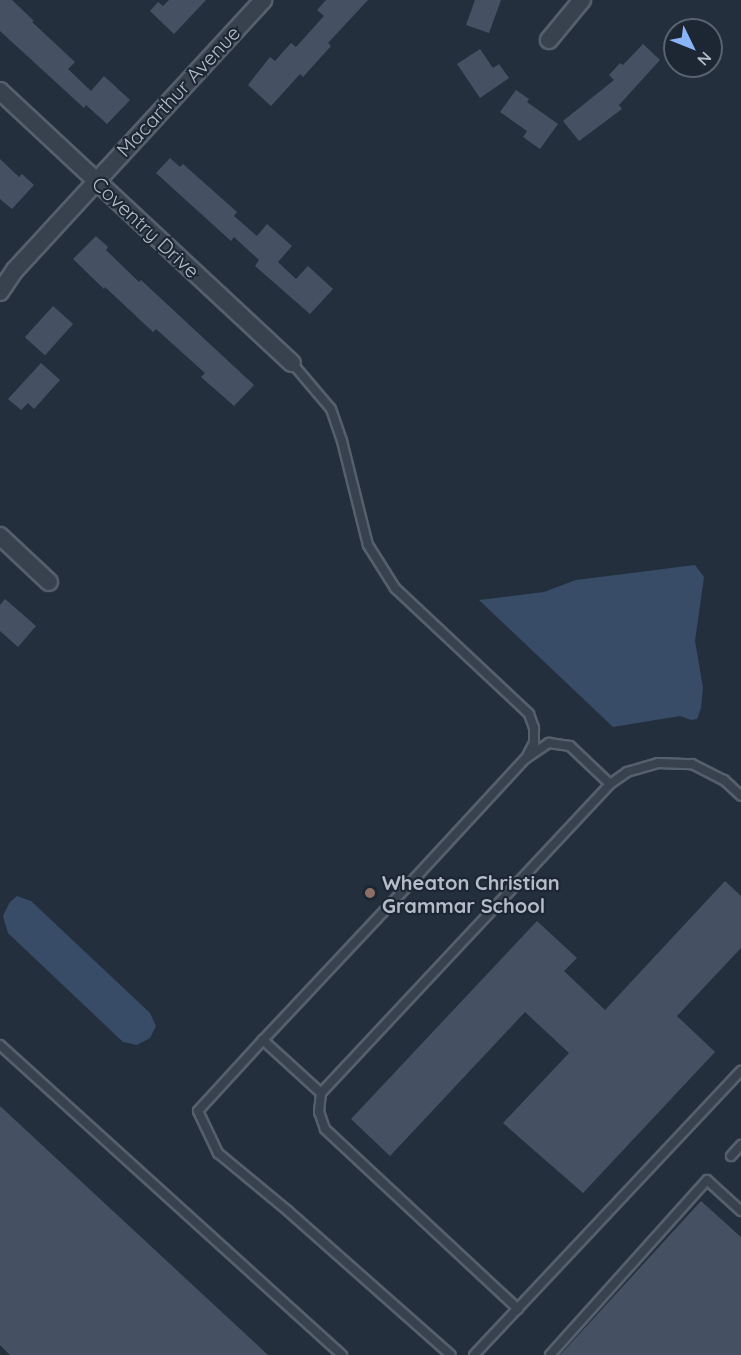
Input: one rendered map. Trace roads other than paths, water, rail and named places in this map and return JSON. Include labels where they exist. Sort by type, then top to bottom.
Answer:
[{"type":"street","name":"Macarthur Avenue","points":[[0,292],[15,270],[96,180],[263,0]]},
{"type":"street","points":[[549,40],[582,0]]},
{"type":"street","name":"Coventry Drive","points":[[0,91],[292,363]]},
{"type":"street","points":[[0,536],[49,582]]},
{"type":"lane","points":[[292,363],[331,409],[342,441],[368,545],[395,588],[529,714],[534,728],[534,743],[525,759]]},
{"type":"lane","points":[[451,1355],[288,1211],[218,1154],[198,1111],[525,759],[549,743],[570,746],[610,784]]},
{"type":"lane","points":[[518,1309],[325,1129],[320,1112],[321,1093],[610,784],[627,772],[658,763],[692,764],[724,780],[741,796]]},
{"type":"lane","points":[[263,1040],[321,1093]]},
{"type":"lane","points":[[0,1045],[342,1355]]},
{"type":"lane","points":[[474,1355],[741,1071]]},
{"type":"lane","points":[[731,1156],[741,1146]]},
{"type":"lane","points":[[550,1355],[707,1180],[741,1210]]},
{"type":"water","points":[[695,565],[704,577],[695,641],[703,688],[701,708],[697,719],[691,720],[680,716],[613,727],[479,600],[544,592],[576,580]]},
{"type":"water","points":[[17,896],[31,901],[150,1013],[156,1026],[150,1038],[137,1045],[123,1042],[8,933],[3,916],[10,902]]},
{"type":"place","name":"Wheaton Christian Grammar School","points":[[370,893]]}]
